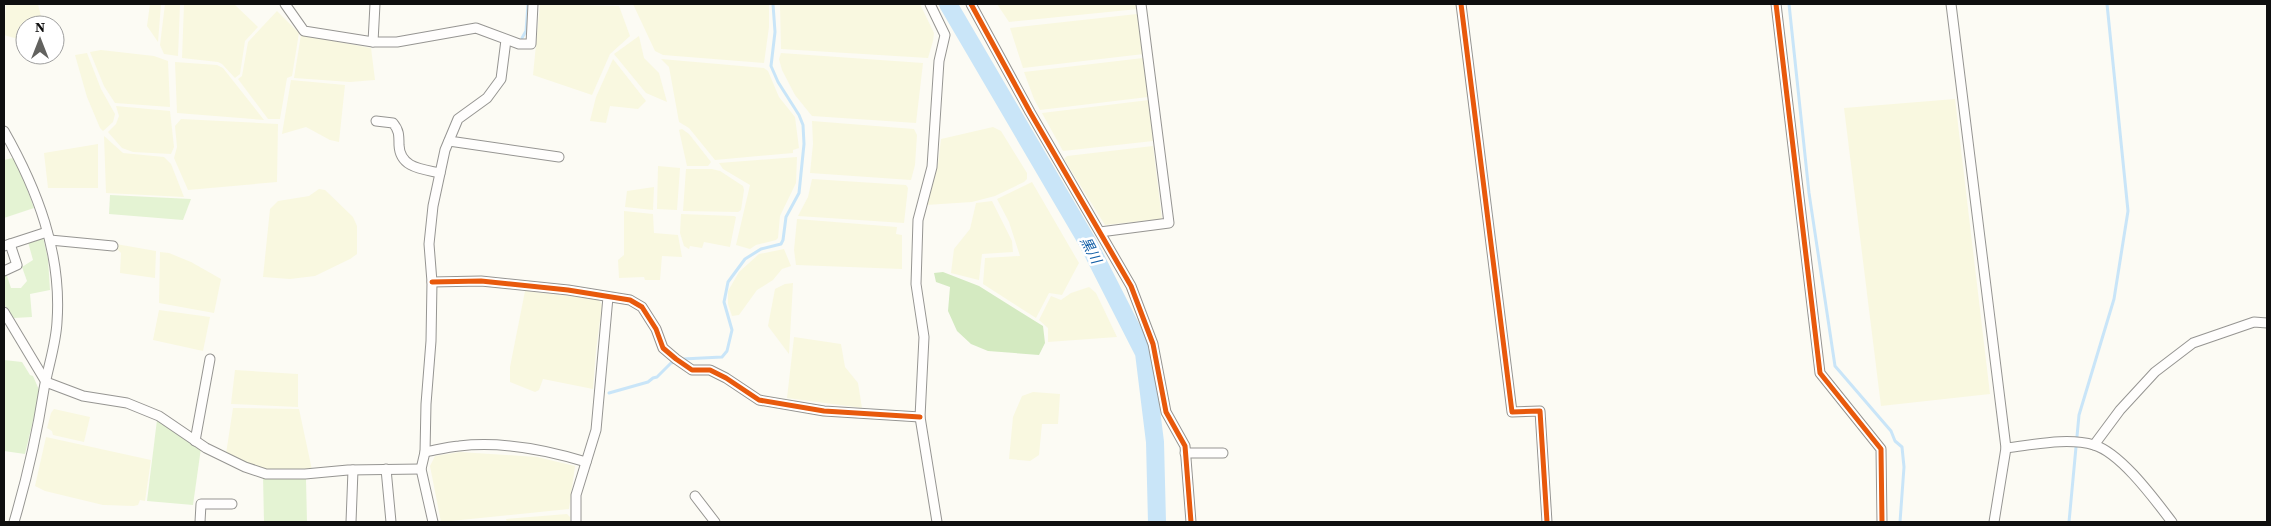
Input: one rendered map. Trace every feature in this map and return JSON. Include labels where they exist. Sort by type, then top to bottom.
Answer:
[{"type":"street","points":[[285,4],[304,31],[373,42],[396,42],[476,28],[519,44],[531,44],[533,4]]},
{"type":"street","points":[[373,42],[375,4]]},
{"type":"street","points":[[930,4],[945,35],[939,61],[932,166],[918,220],[916,284],[924,336],[920,417],[937,522]]},
{"type":"street","points":[[971,4],[1030,112],[1131,286],[1153,344],[1166,412],[1185,446],[1191,522]]},
{"type":"street","points":[[1100,232],[1169,223],[1141,4]]},
{"type":"street","points":[[1461,4],[1512,412],[1540,411],[1547,522]]},
{"type":"street","points":[[1776,4],[1820,373],[1881,449],[1882,522]]},
{"type":"street","points":[[1951,4],[2006,448],[1994,522]]},
{"type":"street","points":[[433,522],[421,469],[425,452],[426,404],[431,341],[432,282],[429,244],[440,173],[449,141],[458,119],[487,98],[501,79],[506,40]]},
{"type":"street","points":[[376,121],[393,123],[398,130],[399,150],[404,160],[412,166],[440,173]]},
{"type":"street","points":[[4,131],[38,198],[56,277],[57,322],[29,468],[14,522]]},
{"type":"street","points":[[449,141],[559,157]]},
{"type":"street","points":[[4,271],[17,265],[7,245],[48,236],[113,246]]},
{"type":"street","points":[[432,282],[481,281],[568,290],[630,300],[642,307],[656,329],[663,348],[676,359],[692,370],[710,370],[726,378],[759,400],[824,411],[920,417]]},
{"type":"street","points":[[576,522],[576,496],[596,430],[608,297]]},
{"type":"street","points":[[4,312],[46,382],[83,396],[128,403],[159,416],[195,441],[245,468],[266,474],[421,469]]},
{"type":"street","points":[[2094,445],[2120,410],[2155,372],[2193,342],[2254,322],[2267,323]]},
{"type":"street","points":[[195,441],[210,359]]},
{"type":"street","points":[[1185,453],[1219,453],[1214,442]]},
{"type":"street","points":[[2006,448],[2067,442],[2094,445],[2109,454],[2145,487],[2172,522]]},
{"type":"street","points":[[425,452],[460,446],[481,445],[531,448],[586,462]]},
{"type":"street","points":[[386,469],[391,522]]},
{"type":"street","points":[[350,522],[353,470]]},
{"type":"street","points":[[695,496],[715,522]]},
{"type":"street","points":[[200,522],[201,504],[232,504]]},
{"type":"green space","points":[[6,4],[38,4],[41,15],[15,15],[15,38],[4,35]]},
{"type":"green space","points":[[150,4],[161,4],[158,42],[147,26]]},
{"type":"green space","points":[[165,4],[180,4],[178,56],[164,54],[160,45]]},
{"type":"green space","points":[[184,4],[234,4],[258,27],[245,41],[240,74],[235,78],[218,62],[182,58]]},
{"type":"green space","points":[[540,4],[619,6],[630,36],[610,54],[592,95],[533,75]]},
{"type":"green space","points":[[633,4],[769,4],[769,27],[764,63],[663,55],[655,51]]},
{"type":"green space","points":[[780,4],[920,4],[934,33],[928,58],[781,49]]},
{"type":"green space","points":[[997,4],[1137,4],[1138,9],[1009,22]]},
{"type":"green space","points":[[277,11],[299,33],[292,76],[287,78],[280,119],[268,119],[238,79],[242,76],[248,42]]},
{"type":"green space","points":[[1137,14],[1144,54],[1023,68],[1010,28]]},
{"type":"green space","points":[[301,35],[371,48],[375,80],[350,82],[294,78]]},
{"type":"green space","points":[[639,36],[644,58],[659,73],[667,102],[646,93],[614,54]]},
{"type":"green space","points":[[101,50],[154,56],[168,61],[170,107],[115,103],[104,86],[90,52]]},
{"type":"green space","points":[[87,53],[101,89],[115,114],[113,122],[103,131],[87,97],[75,55]]},
{"type":"green space","points":[[781,53],[923,63],[916,123],[812,116],[795,95],[782,70],[779,59]]},
{"type":"green space","points":[[1143,58],[1148,97],[1040,110],[1024,72]]},
{"type":"green space","points":[[613,59],[646,101],[638,109],[610,106],[606,123],[590,121],[596,97]]},
{"type":"green space","points":[[661,59],[764,68],[768,71],[779,97],[795,117],[799,148],[793,150],[793,153],[715,160],[689,128],[679,122],[669,67]]},
{"type":"green space","points":[[175,62],[217,65],[223,68],[264,120],[177,113]]},
{"type":"green space","points":[[291,80],[345,85],[339,142],[330,140],[306,127],[282,134]]},
{"type":"green space","points":[[1955,99],[1990,394],[1881,406],[1844,108]]},
{"type":"green space","points":[[1149,100],[1153,141],[1063,151],[1042,113]]},
{"type":"green space","points":[[116,106],[170,111],[174,147],[171,154],[133,152],[122,148],[108,132],[116,124],[119,116]]},
{"type":"green space","points":[[181,119],[278,124],[277,182],[188,190],[174,158],[177,147],[175,126]]},
{"type":"green space","points":[[812,121],[914,129],[917,135],[915,165],[911,180],[810,173],[813,144]]},
{"type":"green space","points":[[993,127],[1001,131],[1027,173],[1027,179],[995,196],[972,202],[926,205],[938,164],[941,139]]},
{"type":"green space","points":[[682,129],[689,134],[711,162],[708,166],[687,166],[679,130]]},
{"type":"green space","points":[[104,136],[123,153],[164,157],[171,164],[184,197],[106,193]]},
{"type":"green space","points":[[98,144],[98,188],[48,188],[44,153]]},
{"type":"green space","points":[[1153,146],[1162,219],[1105,225],[1064,159],[1067,156]]},
{"type":"green space","points":[[797,157],[796,183],[780,216],[778,238],[756,245],[750,249],[736,245],[750,185],[723,169],[719,163]]},
{"type":"green space","points":[[13,158],[21,172],[34,208],[4,218],[4,160]]},
{"type":"green space","points":[[658,166],[680,168],[677,210],[657,209]]},
{"type":"green space","points":[[686,169],[712,169],[720,171],[743,186],[741,210],[738,212],[683,211]]},
{"type":"green space","points":[[812,179],[906,185],[908,188],[904,223],[798,216],[808,197]]},
{"type":"green space","points":[[1032,182],[1079,263],[1062,295],[1049,293],[1036,318],[983,284],[985,258],[1020,256],[1009,222],[997,199]]},
{"type":"green space","points":[[654,187],[653,210],[625,207],[627,191]]},
{"type":"green space","points":[[319,189],[325,190],[353,217],[357,226],[357,254],[315,276],[290,279],[263,277],[270,209],[278,201],[309,196]]},
{"type":"green space","points":[[110,195],[191,199],[183,220],[109,214]]},
{"type":"green space","points":[[992,201],[1012,241],[1013,252],[982,254],[979,280],[951,273],[954,249],[970,229],[976,203]]},
{"type":"green space","points":[[624,211],[653,214],[654,233],[678,235],[682,257],[662,256],[660,280],[645,280],[644,277],[619,278],[618,260],[624,255]]},
{"type":"green space","points":[[681,214],[736,217],[730,247],[704,242],[702,248],[690,246],[689,249],[684,246],[680,233]]},
{"type":"green space","points":[[797,219],[897,227],[896,234],[902,235],[902,269],[796,265],[794,250]]},
{"type":"green space","points":[[43,237],[48,259],[50,290],[30,294],[32,317],[14,318],[4,304],[4,274],[6,273],[11,288],[21,288],[27,281],[22,267],[33,260],[28,242]]},
{"type":"green space","points":[[116,244],[156,251],[155,278],[120,273],[121,253],[117,249]]},
{"type":"green space","points":[[784,249],[791,266],[782,269],[773,280],[757,290],[739,315],[732,316],[728,304],[728,291],[739,272],[759,254]]},
{"type":"green space","points":[[160,252],[169,253],[191,262],[221,279],[214,313],[159,303]]},
{"type":"green space","points":[[943,272],[979,286],[1043,326],[1045,343],[1039,355],[988,351],[971,344],[957,331],[948,311],[950,287],[936,282],[934,273]]},
{"type":"green space","points":[[793,283],[789,354],[768,326],[775,289],[785,284]]},
{"type":"green space","points":[[1089,287],[1096,293],[1117,337],[1048,342],[1048,328],[1039,320],[1051,296],[1061,300],[1071,293]]},
{"type":"green space","points":[[525,291],[599,300],[602,305],[593,389],[543,379],[539,390],[535,392],[510,382],[510,367]]},
{"type":"green space","points":[[159,310],[210,317],[203,351],[153,340]]},
{"type":"green space","points":[[794,337],[841,344],[845,367],[858,383],[862,408],[787,398]]},
{"type":"green space","points":[[4,360],[22,362],[30,375],[33,376],[40,392],[25,454],[4,451]]},
{"type":"green space","points":[[235,370],[298,374],[298,407],[231,404]]},
{"type":"green space","points":[[1033,392],[1060,394],[1058,424],[1042,424],[1039,455],[1030,461],[1009,459],[1013,417],[1022,396]]},
{"type":"green space","points":[[233,408],[299,409],[312,470],[266,471],[226,454]]},
{"type":"green space","points":[[54,409],[90,417],[84,442],[53,435],[52,431],[47,428]]},
{"type":"green space","points":[[157,420],[201,448],[193,505],[147,501]]},
{"type":"green space","points":[[46,437],[151,460],[145,501],[140,500],[138,505],[134,506],[103,505],[45,491],[35,486]]},
{"type":"green space","points":[[460,452],[537,457],[575,466],[569,509],[441,522],[430,466],[435,456]]},
{"type":"green space","points":[[263,476],[306,479],[307,522],[264,522]]},
{"type":"green space","points":[[567,514],[570,517],[570,522],[507,522],[506,519]]},
{"type":"waterway","points":[[522,38],[526,31],[528,4]]},
{"type":"waterway","points":[[609,393],[648,382],[657,377],[671,363],[683,359],[722,357],[727,351],[732,330],[724,302],[728,282],[745,259],[761,249],[781,244],[783,240],[786,217],[799,193],[804,144],[803,125],[799,115],[778,82],[771,66],[775,32],[773,4]]},
{"type":"waterway","name":"黒川","points":[[948,4],[1088,243],[1144,353],[1155,442],[1157,522]]},
{"type":"waterway","points":[[1789,4],[1809,193],[1835,366],[1891,431],[1895,441],[1902,447],[1904,467],[1900,522]]},
{"type":"waterway","points":[[2069,522],[2079,415],[2114,299],[2128,211],[2107,4]]},
{"type":"cycle path","points":[[971,4],[1030,112],[1131,286],[1153,344],[1166,412],[1185,446],[1191,522]]},
{"type":"cycle path","points":[[1461,4],[1512,412],[1540,411],[1547,522]]},
{"type":"cycle path","points":[[1776,4],[1820,373],[1881,449],[1882,522]]},
{"type":"cycle path","points":[[432,282],[481,281],[568,290],[630,300],[642,307],[656,329],[663,348],[676,359],[692,370],[710,370],[726,378],[759,400],[824,411],[920,417]]}]
